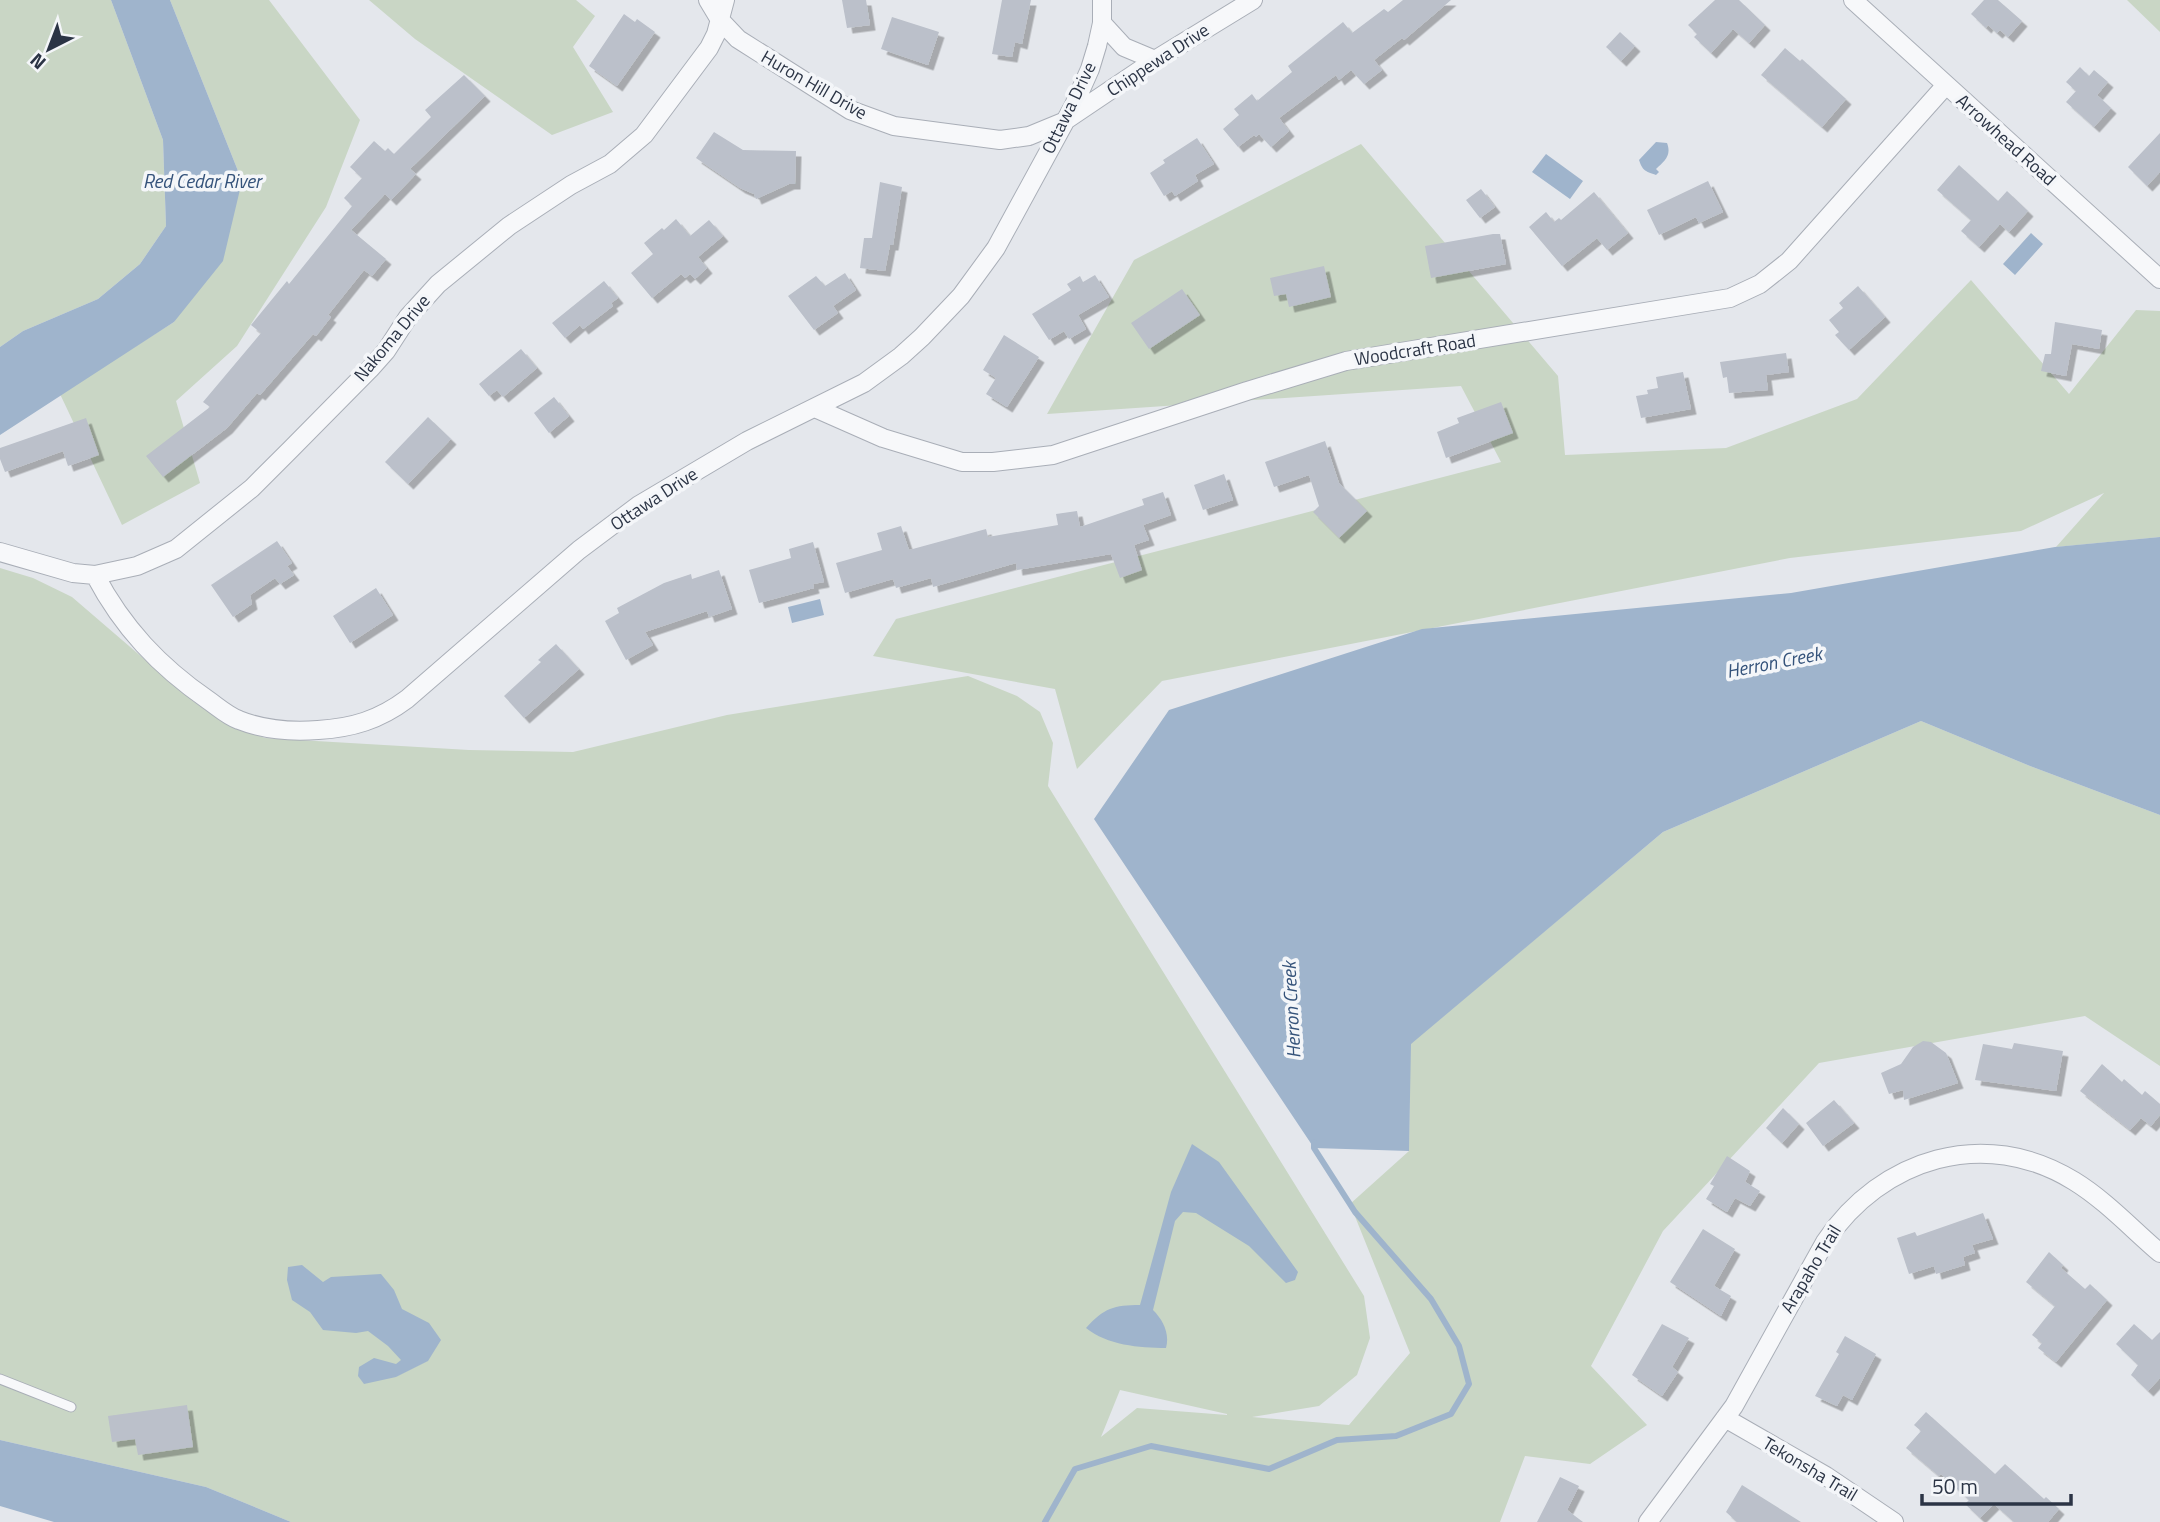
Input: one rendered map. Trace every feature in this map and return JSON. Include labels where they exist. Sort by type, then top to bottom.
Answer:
[{"type":"street","name":"Huron Hill Drive","points":[[708,0],[720,20],[751,48],[843,105],[880,122],[1000,140],[1029,136],[1063,122]]},
{"type":"street","name":"Nakoma Drive","points":[[0,552],[72,573],[95,575],[137,566],[176,549],[252,488],[370,369],[386,351],[408,317],[438,284],[509,226],[560,192],[610,164],[644,135],[709,48],[725,0]]},
{"type":"street","name":"Ottawa Drive","points":[[95,575],[119,617],[148,651],[179,680],[236,719],[279,730],[302,731],[354,726],[382,716],[407,699],[579,550],[639,505],[747,441],[864,383],[901,356],[961,296],[996,248],[1090,69],[1102,23],[1102,0]]},
{"type":"street","name":"Chippewa Drive","points":[[1063,122],[1155,60],[1253,0]]},
{"type":"street","name":"Arrowhead Road","points":[[1853,0],[2160,279]]},
{"type":"street","points":[[1102,23],[1124,47],[1155,60]]},
{"type":"street","name":"Woodcraft Road","points":[[815,408],[883,438],[962,462],[1021,460],[1053,455],[1247,391],[1346,362],[1730,298],[1760,284],[1789,261],[1946,85]]},
{"type":"street","name":"Arapaho Trail","points":[[1648,1522],[1725,1418],[1837,1224],[1867,1193],[1885,1181],[1924,1163],[1968,1155],[1990,1155],[2034,1163],[2074,1181],[2160,1253]]},
{"type":"street","name":"Tekonsha Trail","points":[[1725,1418],[1846,1489],[1894,1522]]},
{"type":"lane","points":[[0,1379],[71,1407]]},
{"type":"green space","points":[[0,0],[111,0],[163,140],[166,226],[140,264],[98,299],[23,331],[0,347]]},
{"type":"green space","points":[[170,0],[269,0],[360,120],[326,207],[237,346],[176,401],[200,483],[122,525],[60,394],[174,322],[242,181]]},
{"type":"green space","points":[[369,0],[576,0],[595,16],[573,47],[613,112],[552,135],[415,39]]},
{"type":"green space","points":[[2127,0],[2160,0],[2160,32]]},
{"type":"green space","points":[[1361,144],[1558,376],[1565,455],[1726,448],[1857,399],[1971,280],[2069,394],[2136,310],[2160,311],[2160,537],[2056,547],[2104,493],[2021,531],[1790,558],[1162,681],[1077,769],[1055,689],[873,656],[896,619],[1501,462],[1461,386],[1047,414],[1134,260]]},
{"type":"green space","points":[[0,568],[33,578],[72,597],[193,701],[230,725],[265,738],[469,750],[573,752],[727,715],[968,676],[1017,696],[1040,712],[1053,743],[1048,786],[1364,1296],[1370,1338],[1357,1375],[1319,1406],[1252,1417],[1349,1425],[1410,1353],[1350,1204],[1409,1151],[1410,1044],[1663,832],[1921,721],[2160,815],[2160,1066],[2085,1016],[1819,1063],[1663,1231],[1591,1366],[1647,1425],[1590,1464],[1525,1456],[1500,1522],[291,1522],[206,1487],[0,1440]],"holes":[[[1120,1390],[1227,1414],[1137,1408],[1101,1437]]]},
{"type":"water","name":"Red Cedar River","points":[[111,0],[170,0],[242,181],[223,261],[174,322],[0,435],[0,347],[23,331],[98,299],[140,264],[166,226],[163,140]]},
{"type":"water","points":[[1656,142],[1667,143],[1669,151],[1656,169],[1659,172],[1656,175],[1647,172],[1639,160]]},
{"type":"water","points":[[1546,154],[1583,181],[1570,199],[1532,172]]},
{"type":"water","points":[[2031,233],[2043,244],[2015,275],[2003,264]]},
{"type":"water","points":[[2160,537],[2160,815],[1921,721],[1663,832],[1411,1044],[1409,1151],[1314,1148],[1094,819],[1169,710],[1422,629],[1791,593],[2055,547]]},
{"type":"water","points":[[820,599],[824,615],[792,623],[788,607]]},
{"type":"water","points":[[1192,1144],[1219,1162],[1298,1272],[1295,1280],[1286,1283],[1249,1246],[1196,1213],[1183,1212],[1175,1221],[1153,1310],[1165,1327],[1166,1348],[1113,1342],[1094,1334],[1086,1328],[1098,1316],[1110,1309],[1140,1305],[1171,1192]]},
{"type":"water","points":[[302,1265],[323,1282],[331,1277],[381,1274],[394,1290],[402,1309],[429,1323],[441,1340],[428,1361],[396,1377],[364,1384],[358,1376],[359,1367],[374,1358],[396,1364],[401,1360],[368,1331],[356,1333],[323,1330],[310,1312],[292,1300],[287,1280],[288,1267]]},
{"type":"water","points":[[0,1440],[206,1487],[291,1522],[54,1522],[0,1506]]},
{"type":"building","points":[[842,0],[866,0],[870,25],[847,28]]},
{"type":"building","points":[[1002,0],[1031,0],[1022,44],[1015,42],[1012,57],[992,54]]},
{"type":"building","points":[[1403,0],[1451,0],[1404,40],[1402,38],[1374,60],[1382,70],[1364,84],[1351,70],[1339,80],[1336,75],[1279,118],[1289,131],[1271,147],[1259,134],[1238,147],[1223,129],[1239,115],[1234,109],[1252,94],[1257,101],[1292,72],[1288,66],[1343,22],[1352,33],[1384,9],[1388,12]]},
{"type":"building","points":[[1715,0],[1739,0],[1765,25],[1749,43],[1733,29],[1711,53],[1694,37],[1697,34],[1688,25]]},
{"type":"building","points":[[1984,0],[1998,0],[2022,21],[2008,37],[2000,30],[1997,33],[1988,25],[1986,28],[1971,14]]},
{"type":"building","points":[[624,14],[635,22],[637,19],[655,32],[617,86],[589,66]]},
{"type":"building","points":[[892,17],[939,32],[928,65],[881,49]]},
{"type":"building","points":[[1620,32],[1635,46],[1621,61],[1606,47]]},
{"type":"building","points":[[1785,48],[1800,61],[1802,59],[1846,99],[1822,127],[1761,75]]},
{"type":"building","points":[[2080,67],[2089,76],[2094,70],[2108,82],[2097,95],[2111,108],[2094,127],[2066,102],[2076,91],[2066,82]]},
{"type":"building","points":[[464,75],[485,96],[410,169],[416,174],[391,200],[385,194],[351,230],[386,259],[372,276],[364,270],[328,315],[331,317],[316,336],[313,334],[227,428],[163,477],[146,456],[210,407],[203,402],[261,333],[251,325],[287,281],[289,284],[352,206],[344,198],[362,178],[350,167],[374,141],[385,151],[388,148],[394,154],[431,117],[425,110]]},
{"type":"building","points":[[714,132],[743,150],[796,151],[795,184],[789,184],[756,199],[754,194],[740,188],[696,158]]},
{"type":"building","points":[[2160,133],[2160,172],[2147,186],[2128,167]]},
{"type":"building","points":[[1197,138],[1214,164],[1195,175],[1198,181],[1175,196],[1172,191],[1164,196],[1150,173],[1165,163],[1163,160]]},
{"type":"building","points":[[1959,165],[1998,201],[2007,191],[2028,211],[2009,232],[2000,224],[1979,247],[1961,231],[1971,220],[1937,190]]},
{"type":"building","points":[[1708,181],[1723,212],[1699,223],[1696,217],[1659,235],[1647,210]]},
{"type":"building","points":[[880,182],[902,187],[893,245],[890,245],[885,271],[860,268],[864,238],[872,238]]},
{"type":"building","points":[[1481,189],[1495,207],[1480,218],[1466,200]]},
{"type":"building","points":[[1594,192],[1628,233],[1607,250],[1597,238],[1562,266],[1529,227],[1546,212],[1554,222],[1559,218],[1561,220]]},
{"type":"building","points":[[676,219],[690,236],[709,220],[723,236],[698,257],[707,268],[695,279],[690,274],[685,278],[681,274],[652,298],[631,273],[653,254],[644,243]]},
{"type":"building","points":[[1500,234],[1506,264],[1431,278],[1425,246]]},
{"type":"building","points":[[1324,266],[1331,297],[1289,307],[1286,294],[1274,296],[1270,278]]},
{"type":"building","points":[[845,273],[856,290],[833,306],[838,313],[814,330],[788,296],[816,276],[825,286]]},
{"type":"building","points":[[1095,275],[1109,297],[1078,315],[1086,329],[1069,339],[1064,331],[1049,340],[1032,314],[1071,290],[1067,284],[1080,276],[1083,282]]},
{"type":"building","points":[[604,281],[618,298],[611,303],[613,306],[583,329],[580,325],[565,338],[552,323]]},
{"type":"building","points":[[1858,286],[1885,317],[1849,350],[1835,335],[1839,332],[1829,320],[1843,308],[1839,303]]},
{"type":"building","points":[[1182,289],[1200,315],[1149,349],[1131,323]]},
{"type":"building","points":[[2055,322],[2102,330],[2099,349],[2072,344],[2066,376],[2041,371],[2045,354],[2051,354]]},
{"type":"building","points":[[1004,335],[1039,357],[1007,407],[986,394],[996,378],[983,370]]},
{"type":"building","points":[[521,349],[537,368],[503,397],[497,390],[489,396],[479,384]]},
{"type":"building","points":[[1786,353],[1789,372],[1766,375],[1768,390],[1729,393],[1727,377],[1723,378],[1720,362]]},
{"type":"building","points":[[1683,372],[1691,409],[1641,418],[1636,396],[1648,394],[1647,390],[1658,388],[1656,377]]},
{"type":"building","points":[[554,397],[569,416],[549,433],[534,413]]},
{"type":"building","points":[[1501,402],[1513,433],[1446,458],[1437,432],[1459,423],[1457,418]]},
{"type":"building","points":[[428,417],[451,439],[408,484],[385,462]]},
{"type":"building","points":[[86,418],[99,455],[68,466],[63,451],[5,472],[0,459],[0,448]]},
{"type":"building","points":[[1325,441],[1339,483],[1367,511],[1339,538],[1313,512],[1319,506],[1309,475],[1274,487],[1265,462]]},
{"type":"building","points":[[1224,474],[1233,500],[1203,510],[1194,485]]},
{"type":"building","points":[[1163,492],[1171,515],[1143,525],[1149,540],[1134,545],[1142,570],[1120,578],[1111,554],[1017,570],[1016,563],[933,587],[931,578],[896,588],[893,579],[845,593],[836,563],[882,550],[877,533],[901,526],[909,550],[986,529],[988,537],[1058,525],[1056,514],[1077,511],[1080,527],[1144,505],[1142,499]]},
{"type":"building","points":[[277,541],[292,563],[287,566],[294,575],[280,584],[275,578],[250,595],[252,604],[233,617],[211,585]]},
{"type":"building","points":[[813,542],[824,582],[813,584],[814,588],[759,603],[749,570],[791,558],[789,549]]},
{"type":"building","points":[[719,570],[732,609],[709,617],[707,611],[645,632],[653,645],[626,660],[605,621],[619,613],[617,608],[664,583],[691,574],[692,579]]},
{"type":"building","points":[[376,588],[393,615],[350,643],[333,616]]},
{"type":"building","points":[[556,644],[579,669],[524,718],[504,696],[541,662],[538,660]]},
{"type":"building","points":[[1923,1041],[1931,1042],[1946,1053],[1958,1083],[1904,1100],[1903,1090],[1889,1094],[1881,1073],[1901,1064],[1913,1047]]},
{"type":"building","points":[[2014,1043],[2063,1051],[2056,1091],[1975,1080],[1983,1044],[2012,1049]]},
{"type":"building","points":[[2102,1064],[2122,1082],[2124,1079],[2142,1095],[2145,1091],[2160,1104],[2160,1115],[2151,1126],[2141,1118],[2130,1130],[2080,1091]]},
{"type":"building","points":[[1834,1100],[1854,1123],[1823,1146],[1806,1123]]},
{"type":"building","points":[[1783,1108],[1799,1124],[1782,1143],[1766,1128]]},
{"type":"building","points":[[1727,1156],[1750,1171],[1745,1182],[1760,1191],[1750,1206],[1735,1198],[1727,1212],[1706,1199],[1714,1186],[1710,1184]]},
{"type":"building","points":[[1983,1213],[1993,1239],[1972,1245],[1975,1253],[1963,1257],[1965,1265],[1936,1274],[1934,1266],[1909,1274],[1897,1238],[1915,1232],[1917,1236]]},
{"type":"building","points":[[1703,1229],[1735,1249],[1714,1286],[1731,1296],[1721,1316],[1670,1282]]},
{"type":"building","points":[[2049,1252],[2063,1265],[2061,1268],[2085,1289],[2090,1284],[2107,1300],[2056,1362],[2038,1348],[2042,1343],[2032,1335],[2055,1306],[2026,1282]]},
{"type":"building","points":[[1662,1324],[1689,1338],[1672,1367],[1678,1372],[1662,1396],[1632,1375]]},
{"type":"building","points":[[2134,1324],[2152,1340],[2160,1332],[2160,1378],[2148,1391],[2131,1375],[2138,1365],[2116,1344]]},
{"type":"building","points":[[1845,1336],[1876,1354],[1852,1400],[1843,1395],[1837,1406],[1815,1396],[1839,1354],[1836,1352]]},
{"type":"building","points":[[187,1405],[193,1447],[138,1455],[135,1439],[112,1442],[108,1416]]},
{"type":"building","points":[[1926,1412],[1995,1474],[2005,1464],[2059,1509],[2048,1522],[2014,1522],[1994,1504],[1980,1518],[1965,1504],[1969,1500],[1941,1474],[1939,1476],[1906,1448],[1921,1431],[1914,1425]]},
{"type":"building","points":[[1560,1477],[1579,1486],[1567,1510],[1583,1522],[1537,1522]]},
{"type":"building","points":[[1742,1485],[1801,1522],[1737,1522],[1726,1512]]},
{"type":"waterway","name":"Herron Creek","points":[[1045,1522],[1075,1469],[1151,1446],[1269,1469],[1337,1440],[1396,1436],[1451,1414],[1469,1384],[1459,1346],[1431,1299],[1355,1212],[1314,1148],[1314,1142]]}]
